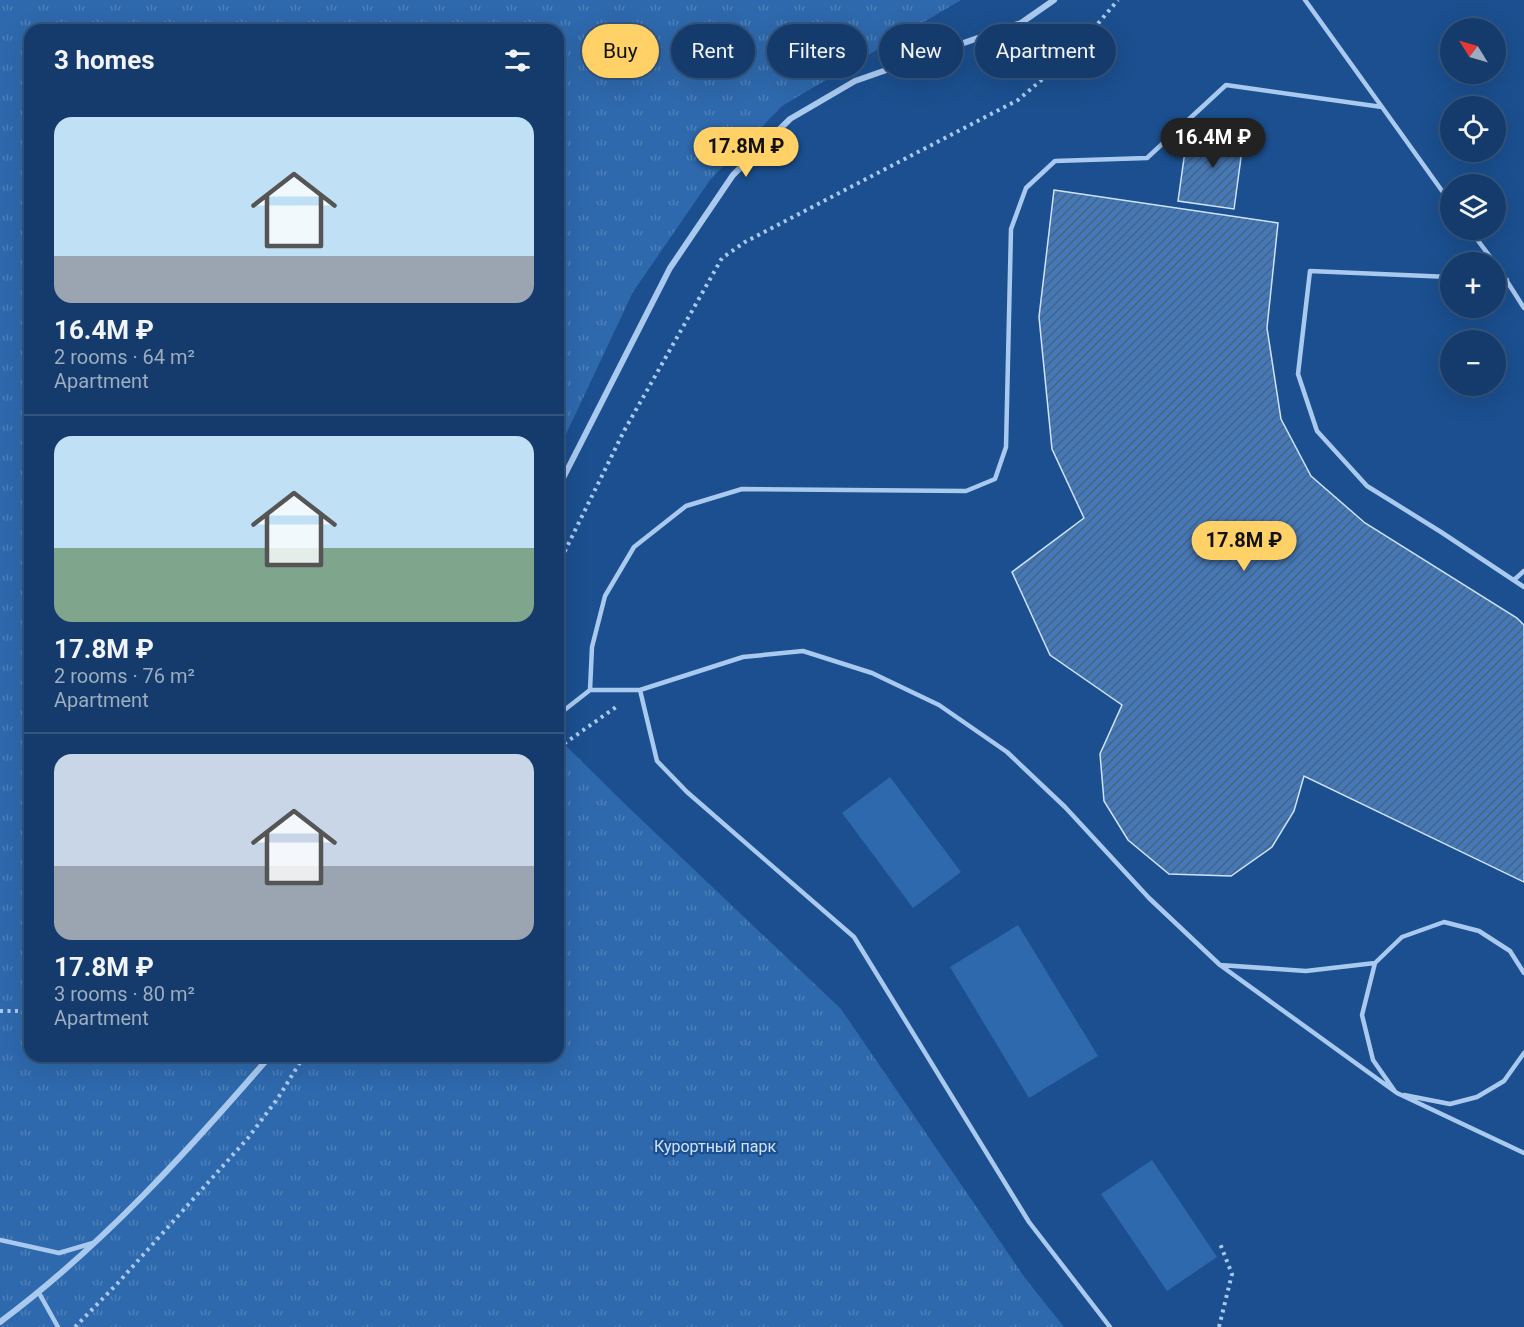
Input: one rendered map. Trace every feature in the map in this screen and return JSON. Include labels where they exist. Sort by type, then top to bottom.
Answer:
[{"type":"street","points":[[564,476],[670,268],[733,174],[790,119],[855,81],[1021,23],[1054,0]]},
{"type":"street","points":[[0,1322],[39,1293],[95,1242],[163,1174],[265,1062]]},
{"type":"lane","points":[[1305,0],[1440,188]]},
{"type":"lane","points":[[590,690],[592,647],[605,596],[634,548],[686,506],[742,489],[966,491],[995,479],[1006,447],[1011,229],[1026,188],[1055,161],[1147,158],[1226,85],[1382,107]]},
{"type":"lane","points":[[1478,240],[1487,252]]},
{"type":"lane","points":[[1440,277],[1310,271],[1299,374],[1317,431],[1367,486],[1524,587]]},
{"type":"lane","points":[[1507,280],[1524,308]]},
{"type":"lane","points":[[1514,580],[1524,571]]},
{"type":"lane","points":[[564,710],[590,690],[640,690],[743,657],[803,651],[872,674],[939,705],[1007,752],[1065,807],[1149,898],[1220,964],[1396,1093],[1524,1153]]},
{"type":"lane","points":[[640,690],[657,761],[687,792],[854,937],[1029,1222],[1110,1327]]},
{"type":"lane","points":[[1524,973],[1510,951],[1479,931],[1444,922],[1402,937],[1375,963],[1362,1015],[1373,1060],[1396,1093],[1450,1104],[1478,1097],[1504,1081],[1524,1053]]},
{"type":"lane","points":[[1220,964],[1306,971],[1375,963]]},
{"type":"lane","points":[[0,1240],[59,1253],[95,1242]]},
{"type":"lane","points":[[39,1293],[58,1327]]},
{"type":"path","points":[[564,553],[624,431],[722,258],[745,242],[1018,100],[1072,54],[1118,0]]},
{"type":"path","points":[[564,744],[640,690]]},
{"type":"path","points":[[0,1011],[24,1011]]},
{"type":"path","points":[[75,1327],[117,1284],[248,1138],[278,1098],[300,1062]]},
{"type":"path","points":[[1219,1240],[1232,1274],[1219,1327]]},
{"type":"green space","name":"Курортный парк","points":[[0,0],[961,0],[920,24],[879,24],[879,49],[867,56],[867,24],[767,24],[767,78],[829,78],[782,106],[710,180],[633,292],[564,438],[564,24],[24,24],[24,1062],[564,1062],[564,744],[841,1009],[1025,1278],[1064,1327],[0,1327]]},
{"type":"green space","points":[[890,777],[961,872],[913,908],[842,813]]},
{"type":"green space","points":[[1018,925],[1098,1056],[1029,1098],[950,967]]},
{"type":"green space","points":[[1152,1160],[1217,1257],[1167,1291],[1101,1194]]},
{"type":"building","points":[[1217,124],[1245,128],[1234,209],[1178,201],[1185,151],[1197,152],[1200,133],[1216,135]]},
{"type":"building","points":[[1054,190],[1278,223],[1267,328],[1281,419],[1311,476],[1365,523],[1517,618],[1524,625],[1524,882],[1304,776],[1294,811],[1272,847],[1231,876],[1169,874],[1128,840],[1104,801],[1100,754],[1122,705],[1050,655],[1012,572],[1084,518],[1052,449],[1039,317]]}]
